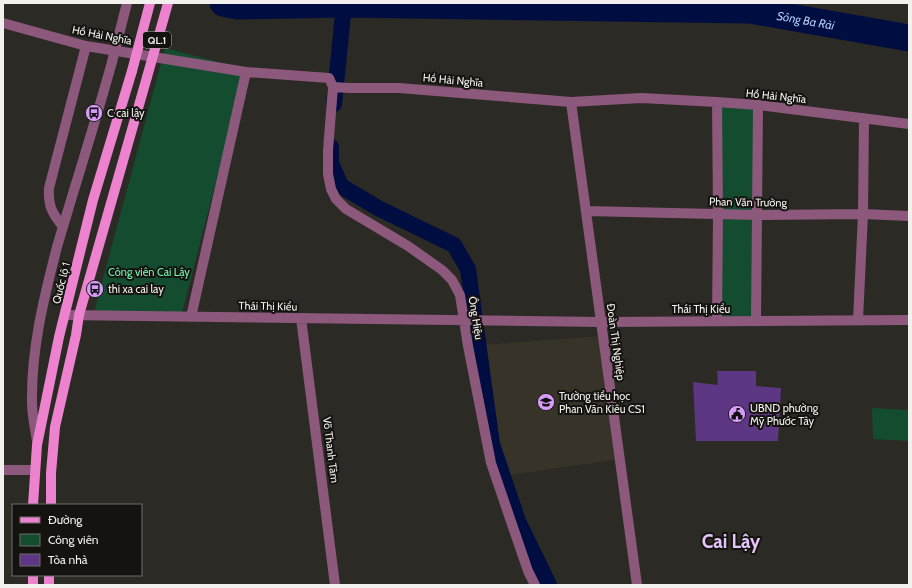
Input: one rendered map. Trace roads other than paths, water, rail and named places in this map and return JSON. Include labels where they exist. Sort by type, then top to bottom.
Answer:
[{"type":"main road","name":"Quốc lộ 1","points":[[33,504],[37,445],[59,337],[93,200],[132,71],[150,3]]},
{"type":"main road","name":"QL.1","points":[[51,504],[51,473],[55,428],[76,335],[79,315],[168,3]]},
{"type":"street","points":[[37,445],[32,403],[35,355],[47,285],[112,62],[127,3]]},
{"type":"street","name":"Hồ Hải Nghĩa","points":[[3,23],[86,46],[246,72],[329,78],[333,87],[399,88],[571,102],[641,98],[717,102],[758,105],[909,124]]},
{"type":"street","points":[[63,227],[50,208],[49,188],[86,46]]},
{"type":"street","points":[[190,317],[246,72]]},
{"type":"street","name":"Ông Hiệu","points":[[333,87],[328,150],[328,174],[331,189],[336,198],[346,209],[408,246],[442,270],[452,280],[460,295],[467,321],[491,463],[518,545],[535,585]]},
{"type":"street","name":"Đoàn Thị Nghiệp","points":[[571,102],[637,585]]},
{"type":"street","points":[[717,102],[717,321]]},
{"type":"street","points":[[756,321],[758,105]]},
{"type":"street","points":[[858,320],[863,214],[864,118]]},
{"type":"street","name":"Phan Văn Trường","points":[[586,211],[758,215],[863,214],[909,216]]},
{"type":"street","name":"Thái Thị Kiểu","points":[[65,315],[601,322],[909,320]]},
{"type":"street","name":"Võ Thanh Tâm","points":[[301,318],[335,585]]},
{"type":"street","points":[[3,470],[35,470]]},
{"type":"waterway","name":"Sông Ba Rài","points":[[223,3],[237,6],[344,4],[750,10],[909,38]]},
{"type":"waterway","points":[[334,104],[344,4]]},
{"type":"waterway","points":[[331,147],[331,163],[341,186],[378,208],[454,245],[468,269],[492,444],[518,521],[549,585]]},
{"type":"place","name":"C cai lậy","points":[[94,113]]},
{"type":"place","name":"thi xa cai lay","points":[[95,289]]},
{"type":"place","name":"Trường tiểu học Phan Văn Kiêu CS1","points":[[546,402]]},
{"type":"place","name":"UBND phường Mỹ Phước Tây","points":[[737,414]]},
{"type":"district","name":"Cai Lậy","points":[[731,541]]},
{"type":"park label","name":"Công viên Cai Lậy","points":[[149,272]]}]
